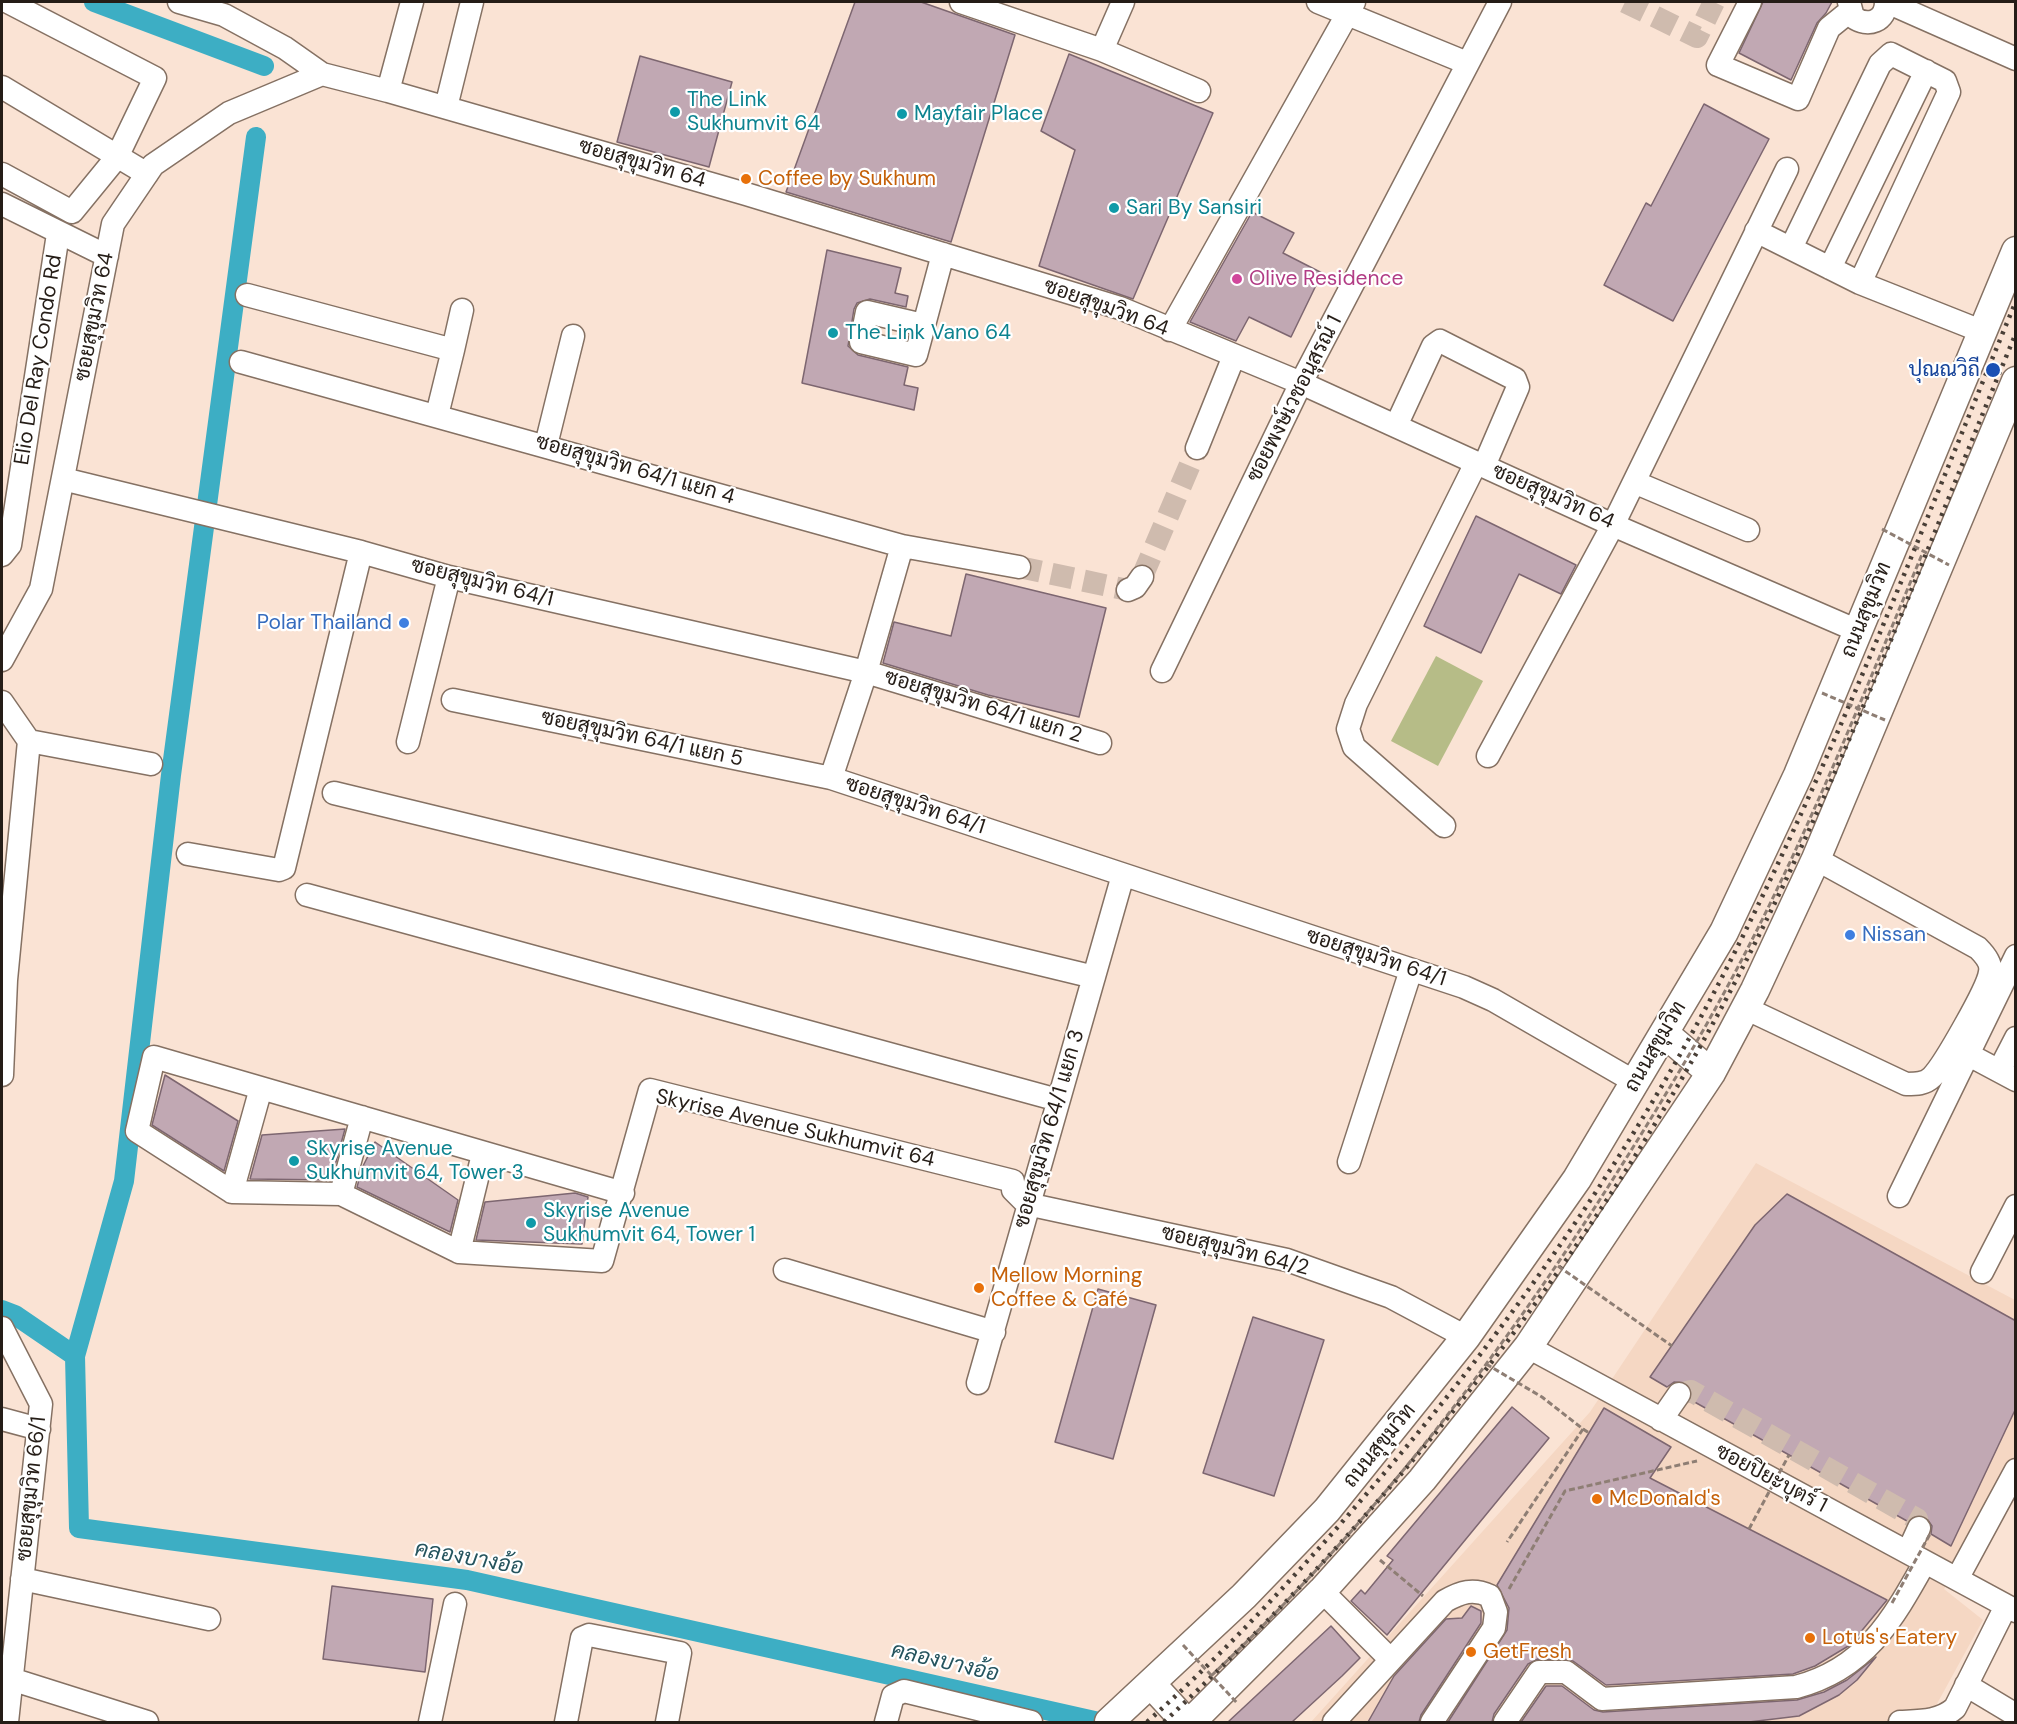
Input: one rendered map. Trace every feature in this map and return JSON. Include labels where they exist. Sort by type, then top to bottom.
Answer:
[{"type":"main road","name":"ถนนสุขุมวิท","points":[[1109,1722],[1152,1685],[1244,1596],[1327,1510],[1466,1337],[1577,1179],[1725,932],[1798,776],[2016,251]]},
{"type":"main road","points":[[1191,1722],[1322,1591],[1422,1480],[1528,1347],[1711,1073],[1745,1008],[1816,859],[2016,381]]},
{"type":"main road","points":[[1664,1033],[1711,1073]]},
{"type":"main road","points":[[1152,1685],[1186,1722]]},
{"type":"street","points":[[2,174],[72,212],[117,157],[155,78],[8,2]]},
{"type":"street","name":"ซอยสุขุมวิท 64","points":[[179,2],[226,8],[322,74],[446,107],[1120,308],[1301,383],[1613,525],[1858,631]]},
{"type":"street","points":[[388,90],[412,2]]},
{"type":"street","points":[[446,107],[472,2]]},
{"type":"street","points":[[961,2],[1102,50],[1199,91]]},
{"type":"street","points":[[1102,50],[1123,2]]},
{"type":"street","points":[[1318,2],[1351,8],[1467,63]]},
{"type":"street","name":"ซอยพงษ์เวชอนุสรณ์ 1","points":[[1162,671],[1301,383],[1500,2]]},
{"type":"street","points":[[1750,2],[1718,65],[1798,99],[1829,28],[1849,6],[1858,21],[1871,23],[1882,17],[1887,2],[2016,59]]},
{"type":"street","points":[[1170,330],[1351,8]]},
{"type":"street","points":[[1791,249],[1880,64],[1891,54],[1926,71],[1946,81],[1950,92],[1860,283]]},
{"type":"street","points":[[1830,268],[1926,71]]},
{"type":"street","name":"ซอยสุขุมวิท 64","points":[[2,660],[40,589],[113,224],[153,165],[229,113],[322,74]]},
{"type":"street","points":[[2,87],[147,174]]},
{"type":"street","points":[[1488,756],[1613,525],[1787,169]]},
{"type":"street","name":"Elio Del Ray Condo Rd","points":[[2,204],[58,234],[107,256]]},
{"type":"street","points":[[1756,231],[1860,283],[1981,331]]},
{"type":"street","name":"Elio Del Ray Condo Rd","points":[[2,555],[10,545],[58,234]]},
{"type":"street","points":[[923,325],[943,254]]},
{"type":"street","points":[[247,295],[453,350]]},
{"type":"street","points":[[437,415],[462,310]]},
{"type":"street","points":[[546,445],[573,336]]},
{"type":"street","points":[[1396,426],[1433,346],[1440,341],[1515,379],[1518,387],[1356,704],[1348,729],[1354,747],[1444,826]]},
{"type":"street","points":[[1197,448],[1234,356]]},
{"type":"street","name":"ซอยสุขุมวิท 64/1 แยก 4","points":[[241,362],[546,445],[902,546],[1019,567]]},
{"type":"street","name":"ซอยสุขุมวิท 64/1","points":[[63,479],[362,552],[449,577],[866,672],[831,778],[1464,987],[1493,1000],[1635,1082]]},
{"type":"street","points":[[1634,483],[1748,530]]},
{"type":"street","points":[[866,672],[902,546]]},
{"type":"street","points":[[188,854],[279,870],[284,868],[362,552]]},
{"type":"street","points":[[408,742],[449,577]]},
{"type":"street","name":"ซอยสุขุมวิท 64/1 แยก 2","points":[[866,672],[1100,743]]},
{"type":"street","name":"ซอยสุขุมวิท 64/1 แยก 5","points":[[453,700],[831,778]]},
{"type":"street","points":[[2,702],[29,741],[151,764]]},
{"type":"street","points":[[2,1075],[10,842],[29,741]]},
{"type":"street","points":[[334,793],[1094,977]]},
{"type":"street","points":[[1816,859],[1978,948],[1986,957],[1991,969],[1986,987],[1899,1196]]},
{"type":"street","name":"ซอยสุขุมวิท 64/1 แยก 3","points":[[978,1383],[994,1332],[1027,1204],[1123,875]]},
{"type":"street","points":[[307,895],[1058,1100]]},
{"type":"street","points":[[1745,1008],[1906,1084],[1926,1082],[1960,1050],[2016,956]]},
{"type":"street","points":[[1349,1162],[1411,970]]},
{"type":"street","points":[[1960,1050],[2007,1076],[2016,1038]]},
{"type":"street","points":[[154,1057],[261,1088],[623,1193],[602,1261],[459,1252],[341,1194],[232,1192],[137,1131],[154,1057]]},
{"type":"street","points":[[232,1192],[261,1088]]},
{"type":"street","name":"Skyrise Avenue Sukhumvit 64","points":[[623,1193],[650,1090],[1013,1181],[1013,1190],[1027,1204]]},
{"type":"street","points":[[341,1194],[362,1117]]},
{"type":"street","points":[[459,1252],[483,1154]]},
{"type":"street","name":"ซอยสุขุมวิท 64/2","points":[[1027,1204],[1287,1260],[1391,1297],[1466,1337]]},
{"type":"street","points":[[1982,1272],[2016,1206]]},
{"type":"street","points":[[785,1270],[994,1332]]},
{"type":"street","name":"ซอยสุขุมวิท 66/1","points":[[2,1328],[41,1404],[22,1579],[9,1666],[7,1722]]},
{"type":"street","name":"ซอยปิยะบุตร์ 1","points":[[1528,1347],[2011,1608]]},
{"type":"street","points":[[1661,1420],[1680,1394]]},
{"type":"street","points":[[2,1419],[39,1429]]},
{"type":"street","points":[[1957,1579],[2016,1470]]},
{"type":"street","points":[[1505,1722],[1539,1672],[1566,1672],[1602,1699],[1796,1688],[1819,1681],[1851,1663],[1876,1640],[1899,1608],[1925,1531]]},
{"type":"street","points":[[22,1579],[209,1619]]},
{"type":"street","points":[[1322,1591],[1390,1659]]},
{"type":"street","points":[[1334,1722],[1438,1608],[1461,1592],[1473,1591],[1490,1596],[1496,1612],[1494,1628],[1432,1722]]},
{"type":"street","points":[[430,1722],[455,1604]]},
{"type":"street","points":[[1900,1722],[1946,1716],[1955,1708],[2011,1608]]},
{"type":"street","points":[[566,1722],[582,1638],[590,1635],[680,1653],[667,1722]]},
{"type":"street","points":[[555,1722],[571,1650]]},
{"type":"street","points":[[9,1666],[147,1722]]},
{"type":"street","points":[[1966,1685],[2016,1715]]},
{"type":"street","points":[[886,1722],[893,1696],[904,1691],[1031,1722]]},
{"type":"path","points":[[1882,529],[1949,566]]},
{"type":"path","points":[[1210,1676],[1258,1632],[1404,1470],[1558,1266],[1697,1044],[1777,889],[1923,552]]},
{"type":"path","points":[[1821,693],[1885,720]]},
{"type":"path","points":[[1558,1266],[1672,1346]]},
{"type":"path","points":[[1486,1364],[1542,1397],[1589,1432]]},
{"type":"path","points":[[1507,1542],[1583,1429]]},
{"type":"path","points":[[1496,1612],[1565,1491],[1725,1455]]},
{"type":"path","points":[[1749,1529],[1789,1455]]},
{"type":"path","points":[[1892,1603],[1925,1531]]},
{"type":"path","points":[[1363,1546],[1438,1608]]},
{"type":"path","points":[[1183,1645],[1238,1704]]},
{"type":"shaded area","points":[[1756,1163],[2015,1300],[2015,1467],[1944,1589],[1983,1620],[1927,1722],[1311,1722],[1590,1412]]},
{"type":"green space","points":[[1436,656],[1483,681],[1438,766],[1391,741]]},
{"type":"building","name":"Mayfair Place","points":[[855,2],[921,2],[1015,35],[951,242],[786,192]]},
{"type":"building","points":[[1763,2],[1832,2],[1817,23],[1791,80],[1739,53]]},
{"type":"building","name":"Sari By Sansiri","points":[[1069,54],[1213,113],[1133,299],[1039,266],[1075,150],[1041,131]]},
{"type":"building","name":"The Link Sukhumvit 64","points":[[640,56],[732,82],[709,167],[617,142]]},
{"type":"building","points":[[1704,104],[1769,139],[1673,321],[1604,285],[1646,203],[1651,206]]},
{"type":"building","name":"Olive Residence","points":[[1252,212],[1294,233],[1283,253],[1322,273],[1291,337],[1249,317],[1236,341],[1190,322]]},
{"type":"building","name":"The Link Vano 64","points":[[827,250],[901,268],[895,293],[908,296],[906,307],[870,299],[857,303],[848,346],[858,355],[908,367],[904,385],[918,388],[914,410],[802,383]]},
{"type":"building","points":[[1476,516],[1576,565],[1561,594],[1519,574],[1481,653],[1424,626]]},
{"type":"building","points":[[966,574],[1106,608],[1079,717],[988,695],[883,663],[894,622],[951,636]]},
{"type":"building","points":[[165,1075],[238,1121],[224,1171],[152,1125]]},
{"type":"building","name":"Skyrise Avenue Sukhumvit 64, Tower 3","points":[[345,1129],[331,1180],[250,1179],[262,1135]]},
{"type":"building","points":[[375,1142],[458,1200],[450,1232],[357,1187],[363,1166]]},
{"type":"building","name":"Skyrise Avenue Sukhumvit 64, Tower 1","points":[[575,1193],[588,1197],[582,1244],[476,1240],[485,1202]]},
{"type":"building","points":[[1787,1194],[2016,1321],[2016,1408],[1951,1546],[1931,1534],[1932,1526],[1925,1516],[1917,1515],[1907,1521],[1691,1400],[1691,1389],[1686,1383],[1674,1382],[1667,1387],[1650,1377],[1755,1225]]},
{"type":"building","points":[[1098,1289],[1156,1305],[1113,1459],[1055,1442]]},
{"type":"building","points":[[1253,1317],[1324,1340],[1274,1496],[1203,1473]]},
{"type":"building","points":[[1512,1407],[1549,1438],[1387,1635],[1351,1601],[1361,1590],[1365,1594],[1393,1560],[1387,1556]]},
{"type":"building","points":[[1604,1408],[1671,1447],[1650,1478],[1887,1600],[1850,1645],[1815,1666],[1793,1674],[1606,1685],[1573,1661],[1538,1659],[1528,1664],[1494,1714],[1492,1722],[1448,1722],[1507,1630],[1509,1608],[1497,1585]]},
{"type":"building","points":[[332,1586],[433,1599],[425,1672],[323,1659]]},
{"type":"building","points":[[1471,1606],[1481,1611],[1481,1623],[1421,1715],[1419,1722],[1368,1722],[1394,1676],[1446,1619],[1462,1618]]},
{"type":"building","points":[[1331,1626],[1360,1658],[1342,1676],[1292,1722],[1228,1722]]},
{"type":"building","points":[[1876,1657],[1857,1680],[1839,1695],[1799,1716],[1749,1722],[1521,1722],[1546,1686],[1562,1686],[1594,1710],[1603,1712],[1797,1700],[1824,1692],[1847,1680]]},
{"type":"waterway","points":[[94,2],[264,66]]},
{"type":"waterway","points":[[75,1356],[124,1181],[171,775],[256,137]]},
{"type":"waterway","name":"คลองบางอ้อ","points":[[2,1310],[15,1315],[75,1356],[79,1528],[467,1580],[1099,1722]]},
{"type":"tunnel","points":[[1625,2],[1697,37],[1714,2]]},
{"type":"tunnel","points":[[1142,577],[1197,448]]},
{"type":"tunnel","points":[[1019,567],[1128,590]]},
{"type":"tunnel","points":[[1679,1394],[1691,1391],[1917,1519],[1919,1528]]},
{"type":"railway","points":[[1147,1722],[1265,1607],[1424,1426],[1517,1305],[1604,1180],[1644,1116],[1719,983],[1800,816],[1875,645],[2016,301]]},
{"type":"railway","points":[[1164,1722],[1248,1641],[1406,1469],[1479,1378],[1549,1284],[1615,1188],[1676,1088],[1733,986],[1811,826],[1882,662],[2016,333]]},
{"type":"place","name":"The Link Sukhumvit 64","points":[[675,112]]},
{"type":"place","name":"Mayfair Place","points":[[902,114]]},
{"type":"place","name":"Coffee by Sukhum","points":[[746,179]]},
{"type":"place","name":"Sari By Sansiri","points":[[1114,208]]},
{"type":"place","name":"Olive Residence","points":[[1237,279]]},
{"type":"place","name":"The Link Vano 64","points":[[833,333]]},
{"type":"place","name":"ปุณณวิถี","points":[[1993,370]]},
{"type":"place","name":"Polar Thailand","points":[[404,623]]},
{"type":"place","name":"Nissan","points":[[1850,935]]},
{"type":"place","name":"Skyrise Avenue Sukhumvit 64, Tower 3","points":[[294,1161]]},
{"type":"place","name":"Skyrise Avenue Sukhumvit 64, Tower 1","points":[[531,1223]]},
{"type":"place","name":"Mellow Morning Coffee & Café","points":[[979,1288]]},
{"type":"place","name":"McDonald's","points":[[1597,1499]]},
{"type":"place","name":"Lotus's Eatery","points":[[1810,1638]]},
{"type":"place","name":"GetFresh","points":[[1471,1652]]}]
